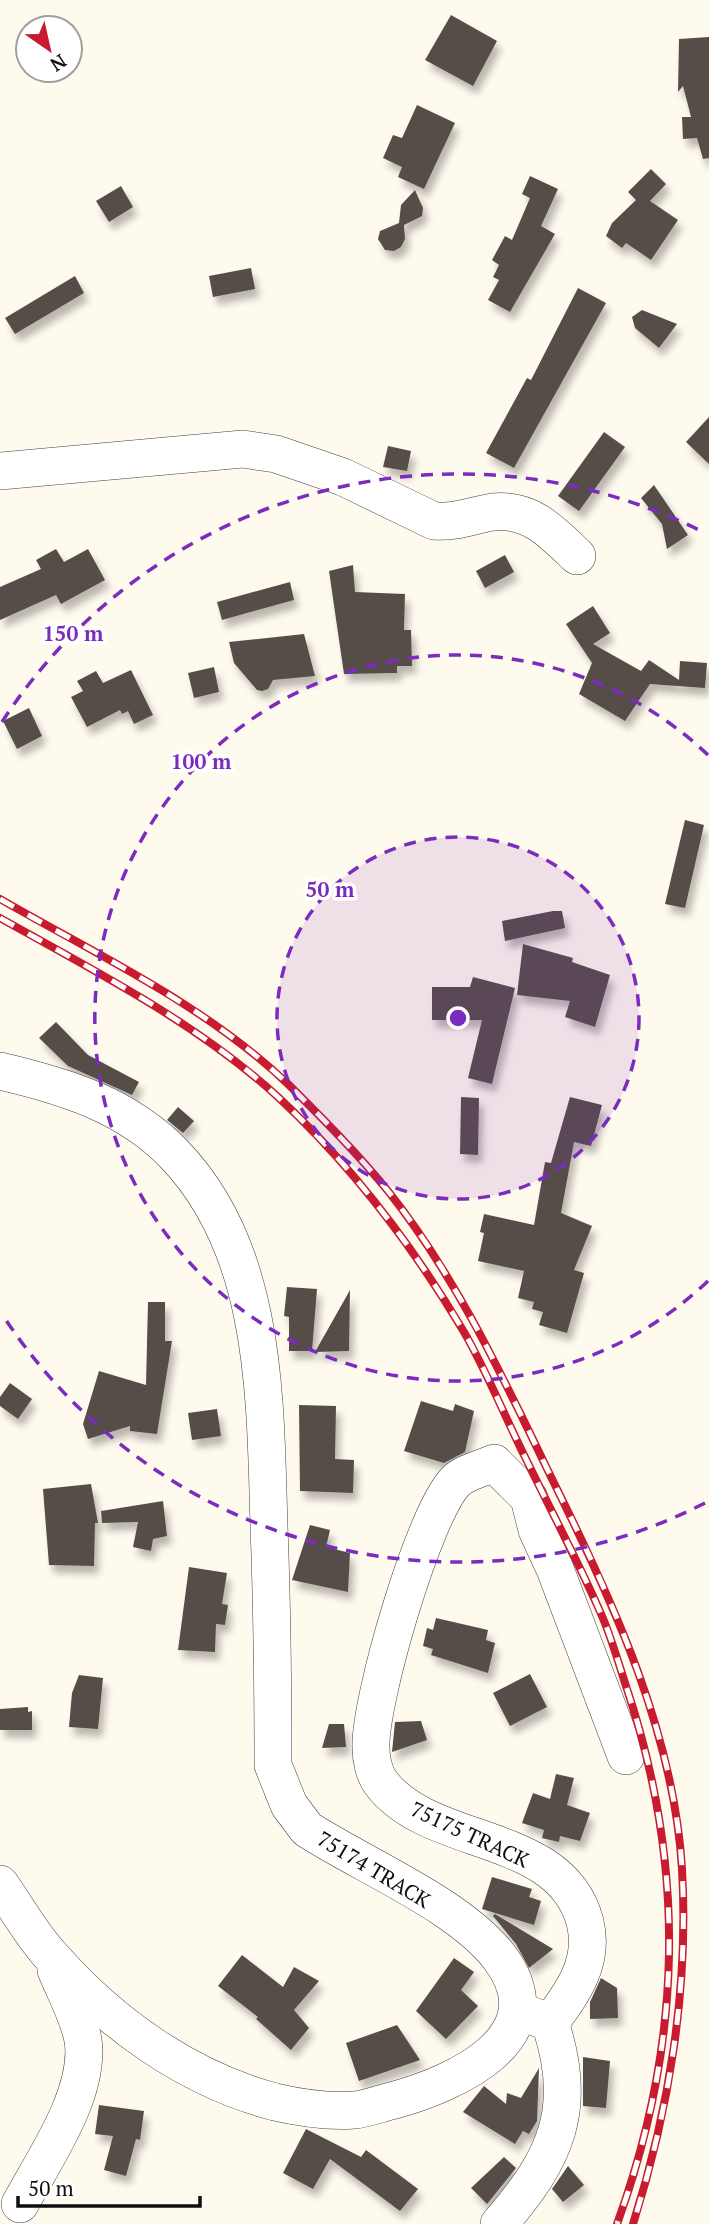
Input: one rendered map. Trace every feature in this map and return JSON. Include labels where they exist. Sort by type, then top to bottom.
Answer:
[{"type":"street","points":[[0,471],[230,450],[276,454],[343,477],[434,521],[449,523],[494,512],[526,514],[545,526],[577,556]]},
{"type":"street","name":"75174 TRACK","points":[[0,1071],[62,1085],[130,1119],[174,1154],[213,1205],[243,1275],[256,1336],[264,1402],[273,1639],[273,1765],[289,1805],[307,1829],[473,1930],[500,1958],[562,2067],[561,2120],[547,2161],[530,2188],[499,2224]]},
{"type":"street","name":"75175 TRACK","points":[[534,2017],[573,1992],[584,1970],[588,1933],[582,1912],[572,1894],[555,1873],[520,1855],[415,1812],[391,1794],[374,1769],[370,1747],[379,1683],[424,1540],[456,1480],[494,1463],[529,1498],[537,1530],[555,1569],[626,1756]]},
{"type":"street","points":[[0,1884],[50,1956],[107,2013],[143,2041],[189,2067],[257,2096],[324,2111],[357,2110],[432,2090],[491,2056],[509,2034],[534,2017]]},
{"type":"street","points":[[20,2204],[74,2098],[85,2060],[83,2038],[50,1956]]},
{"type":"building","points":[[451,15],[497,41],[473,86],[425,60]]},
{"type":"building","points":[[709,37],[709,158],[703,159],[697,138],[683,139],[682,117],[691,117],[683,86],[678,92],[679,39]]},
{"type":"building","points":[[417,105],[455,123],[424,189],[398,177],[402,167],[383,158],[393,135],[402,138]]},
{"type":"building","points":[[651,169],[666,184],[650,201],[678,220],[651,260],[626,243],[622,248],[606,236],[612,223],[636,200],[628,192]]},
{"type":"building","points":[[530,176],[558,189],[541,226],[555,234],[510,312],[488,300],[499,280],[493,277],[499,265],[492,260],[505,236],[512,240],[530,198],[522,194]]},
{"type":"building","points":[[121,186],[133,207],[109,222],[96,201]]},
{"type":"building","points":[[415,190],[423,208],[422,216],[404,225],[405,239],[401,247],[394,251],[385,250],[378,239],[380,231],[399,223],[401,205]]},
{"type":"building","points":[[251,268],[255,289],[213,297],[209,276]]},
{"type":"building","points":[[75,276],[84,293],[15,334],[5,318]]},
{"type":"building","points":[[578,288],[606,303],[514,468],[486,453],[527,378],[531,380]]},
{"type":"building","points":[[642,310],[677,324],[659,348],[635,328],[632,317]]},
{"type":"building","points":[[709,417],[709,464],[686,442]]},
{"type":"building","points":[[604,432],[625,447],[579,511],[558,496]]},
{"type":"building","points":[[388,446],[411,451],[407,471],[383,467]]},
{"type":"building","points":[[654,485],[688,535],[667,549],[662,524],[641,498]]},
{"type":"building","points":[[56,549],[64,562],[88,549],[105,580],[61,604],[56,595],[0,620],[0,587],[41,569],[36,560]]},
{"type":"building","points":[[505,555],[514,572],[485,588],[476,571]]},
{"type":"building","points":[[353,565],[355,592],[405,594],[404,630],[411,630],[412,666],[397,666],[397,673],[344,674],[329,571]]},
{"type":"building","points":[[290,582],[294,600],[222,620],[217,602]]},
{"type":"building","points":[[593,606],[610,633],[593,644],[641,671],[649,660],[679,680],[680,661],[707,663],[705,688],[650,684],[625,721],[579,694],[592,663],[566,624]]},
{"type":"building","points":[[304,634],[315,676],[273,680],[268,689],[262,691],[257,690],[234,663],[229,642]]},
{"type":"building","points":[[214,667],[219,692],[194,698],[188,673]]},
{"type":"building","points":[[131,670],[153,715],[134,724],[128,711],[122,714],[120,710],[87,727],[71,697],[83,691],[77,681],[96,671],[103,683]]},
{"type":"building","points":[[29,708],[42,736],[17,749],[3,721]]},
{"type":"building","points":[[685,820],[704,825],[685,908],[665,904]]},
{"type":"building","points":[[562,911],[565,928],[505,941],[502,921]]},
{"type":"building","points":[[523,944],[573,958],[572,962],[610,975],[595,1027],[565,1017],[570,1001],[517,995]]},
{"type":"building","points":[[473,977],[515,988],[492,1084],[468,1078],[482,1020],[432,1020],[432,987],[470,987]]},
{"type":"building","points":[[56,1022],[88,1055],[139,1082],[132,1095],[68,1066],[39,1038]]},
{"type":"building","points":[[461,1097],[479,1098],[478,1155],[460,1154]]},
{"type":"building","points":[[570,1097],[602,1105],[591,1146],[574,1142],[561,1213],[592,1226],[574,1270],[584,1273],[567,1333],[539,1325],[543,1312],[532,1309],[534,1302],[518,1298],[524,1271],[478,1261],[484,1233],[480,1232],[484,1214],[534,1225],[545,1162],[551,1163]]},
{"type":"building","points":[[178,1107],[194,1121],[183,1133],[167,1120]]},
{"type":"building","points":[[287,1287],[317,1289],[312,1351],[289,1351],[289,1317],[284,1316]]},
{"type":"building","points":[[350,1290],[349,1351],[315,1352]]},
{"type":"building","points":[[148,1302],[165,1302],[165,1341],[172,1341],[157,1434],[130,1431],[130,1426],[88,1439],[83,1424],[99,1371],[146,1385]]},
{"type":"building","points":[[10,1383],[32,1399],[18,1419],[0,1406],[0,1397]]},
{"type":"building","points":[[421,1401],[453,1411],[455,1404],[474,1411],[465,1452],[444,1463],[404,1451]]},
{"type":"building","points":[[299,1405],[336,1406],[335,1459],[354,1460],[353,1493],[300,1491]]},
{"type":"building","points":[[217,1409],[221,1436],[192,1440],[188,1413]]},
{"type":"building","points":[[91,1484],[98,1523],[95,1523],[94,1566],[49,1565],[43,1489]]},
{"type":"building","points":[[163,1501],[167,1536],[153,1539],[151,1551],[133,1547],[138,1522],[102,1523],[101,1511]]},
{"type":"building","points":[[310,1525],[330,1530],[326,1547],[350,1553],[348,1592],[292,1580]]},
{"type":"building","points":[[189,1567],[227,1573],[222,1604],[228,1605],[225,1625],[216,1624],[215,1652],[178,1650]]},
{"type":"building","points":[[436,1618],[488,1630],[486,1640],[495,1643],[488,1673],[431,1655],[433,1649],[423,1646],[427,1628],[433,1630]]},
{"type":"building","points":[[530,1674],[547,1707],[510,1726],[493,1693]]},
{"type":"building","points":[[79,1675],[103,1678],[98,1729],[69,1727],[72,1693]]},
{"type":"building","points":[[28,1707],[28,1712],[32,1711],[32,1730],[0,1730],[0,1709]]},
{"type":"building","points":[[421,1721],[427,1740],[392,1752],[395,1722]]},
{"type":"building","points":[[329,1724],[344,1724],[346,1747],[322,1748]]},
{"type":"building","points":[[556,1774],[574,1778],[567,1805],[590,1813],[580,1841],[560,1836],[559,1842],[542,1838],[544,1830],[522,1823],[533,1793],[550,1799]]},
{"type":"building","points":[[492,1877],[532,1889],[529,1897],[541,1901],[534,1925],[482,1909]]},
{"type":"building","points":[[495,1914],[553,1949],[529,1968],[516,1944],[493,1916]]},
{"type":"building","points":[[242,1955],[283,1987],[294,1967],[319,1981],[294,2010],[309,2028],[291,2050],[256,2019],[258,2017],[218,1986]]},
{"type":"building","points":[[454,1958],[474,1972],[461,1990],[478,2006],[446,2039],[416,2011]]},
{"type":"building","points":[[601,1978],[617,1988],[618,2018],[590,2019],[590,2002]]},
{"type":"building","points":[[397,2025],[420,2060],[359,2081],[346,2043]]},
{"type":"building","points":[[583,2057],[610,2061],[606,2108],[583,2106]]},
{"type":"building","points":[[539,2068],[537,2121],[529,2134],[523,2131],[515,2144],[463,2112],[484,2086],[506,2104],[507,2093],[521,2098]]},
{"type":"building","points":[[99,2105],[144,2111],[140,2140],[136,2139],[126,2176],[104,2170],[113,2136],[95,2134]]},
{"type":"building","points":[[306,2129],[361,2157],[366,2150],[418,2189],[400,2211],[330,2159],[313,2189],[283,2173]]},
{"type":"building","points":[[504,2157],[516,2168],[487,2204],[471,2188]]},
{"type":"building","points":[[568,2166],[584,2185],[563,2202],[552,2189]]},
{"type":"railway","points":[[0,899],[188,1006],[257,1057],[289,1085],[352,1150],[413,1225],[458,1295],[498,1369],[598,1574],[654,1718],[677,1818],[682,1869],[682,1959],[674,2049],[657,2138],[633,2224]]},
{"type":"railway","points":[[0,918],[109,979],[213,1045],[278,1097],[331,1150],[402,1238],[464,1332],[584,1576],[611,1641],[645,1751],[659,1819],[667,1887],[669,1954],[665,2021],[655,2088],[639,2156],[617,2224]]}]
